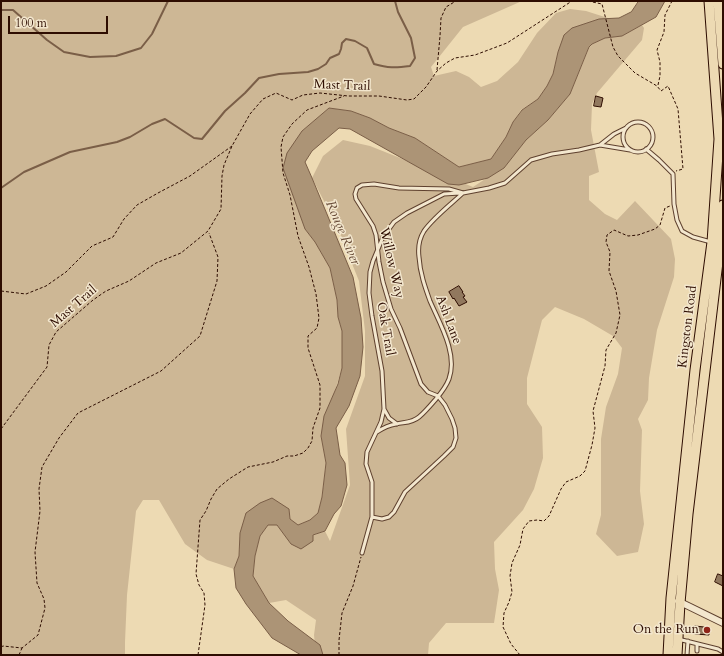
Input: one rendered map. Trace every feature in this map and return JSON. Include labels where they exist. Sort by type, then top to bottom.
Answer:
[{"type":"main road","name":"Kingston Road","points":[[709,1],[715,19],[723,64]]},
{"type":"main road","name":"Kingston Road","points":[[668,655],[673,640],[680,603],[716,243],[719,139],[715,19],[718,1]]},
{"type":"main road","name":"Kingston Road","points":[[677,655],[673,640],[671,598],[695,370],[723,205]]},
{"type":"street","points":[[671,598],[723,623]]},
{"type":"lane","points":[[635,123],[644,124],[649,127],[653,136],[650,146],[646,149],[638,152],[630,150],[624,143],[623,138],[626,128],[635,123]]},
{"type":"lane","name":"Willow Way","points":[[600,146],[614,134],[626,128]]},
{"type":"lane","name":"Willow Way","points":[[372,517],[382,519],[388,517],[394,512],[405,492],[444,456],[456,438],[452,419],[445,405],[438,396],[428,392],[421,384],[400,328],[391,309],[383,282],[376,235],[373,226],[356,199],[355,194],[357,188],[362,184],[374,184],[399,188],[449,189],[463,193],[505,183],[531,160],[552,154],[600,146],[630,150]]},
{"type":"lane","points":[[646,149],[673,174],[674,204],[677,220],[682,231],[693,237],[716,243]]},
{"type":"lane","name":"Oak Trail","points":[[362,553],[372,517],[372,482],[366,464],[367,452],[381,422],[384,409],[382,371],[369,293],[370,272],[373,261],[383,237],[394,222],[407,213],[444,194],[463,193]]},
{"type":"lane","name":"Ash Lane","points":[[377,432],[383,428],[411,422],[418,418],[428,409],[444,389],[450,378],[451,363],[449,348],[444,332],[424,285],[419,266],[418,247],[423,232],[431,222],[463,193]]},
{"type":"lane","points":[[384,409],[389,418],[397,424]]},
{"type":"lane","points":[[673,640],[682,640],[708,646],[723,652]]},
{"type":"lane","points":[[687,655],[688,642]]},
{"type":"lane","points":[[697,644],[697,651]]},
{"type":"lane","points":[[708,646],[708,652]]},
{"type":"path","points":[[437,71],[441,18],[446,7],[456,1]]},
{"type":"path","name":"Mast Trail","points":[[1,429],[47,367],[50,345],[56,332],[93,300],[106,291],[128,281],[156,262],[181,253],[208,232],[221,209],[222,176],[224,165],[232,146],[250,114],[263,100],[276,93],[292,100],[303,95],[320,93],[379,96],[407,100],[414,99],[426,87],[437,71],[446,63],[455,58],[475,55],[507,43],[572,1]]},
{"type":"path","points":[[588,1],[602,4]]},
{"type":"path","points":[[603,1],[602,4],[613,47],[618,56],[635,73],[657,86],[661,91],[668,86],[678,109],[683,169],[677,170],[673,174]]},
{"type":"path","points":[[657,86],[660,76],[660,62],[657,50],[664,32],[665,14],[672,1]]},
{"type":"path","points":[[198,655],[205,605],[204,593],[199,585],[196,574],[200,520],[211,499],[217,489],[229,479],[248,467],[273,462],[288,456],[303,453],[312,441],[320,408],[320,385],[308,348],[308,336],[316,328],[319,318],[316,294],[309,267],[298,236],[294,214],[283,173],[281,147],[283,137],[292,124],[307,110],[345,95]]},
{"type":"path","points":[[1,291],[26,294],[46,286],[66,272],[92,246],[113,237],[124,218],[137,205],[190,176],[232,146]]},
{"type":"path","points":[[520,655],[511,644],[502,627],[504,613],[512,592],[510,576],[512,563],[520,544],[523,529],[529,521],[544,521],[549,516],[561,489],[566,482],[580,476],[585,471],[595,428],[593,411],[605,366],[606,350],[616,333],[620,315],[616,291],[610,271],[610,252],[606,242],[607,235],[614,230],[628,236],[638,235],[655,229],[660,225],[665,208],[674,204]]},
{"type":"path","points":[[19,655],[22,648],[38,635],[45,608],[44,599],[37,583],[35,552],[40,511],[39,489],[42,467],[59,438],[78,413],[161,372],[200,336],[217,281],[218,257],[208,232]]},
{"type":"path","points":[[339,655],[342,613],[353,586],[362,553]]},
{"type":"path","points":[[1,647],[22,648]]},
{"type":"shaded area","points":[[1,1],[522,1],[463,27],[431,67],[434,76],[456,71],[469,77],[481,87],[497,81],[518,62],[537,33],[556,13],[570,9],[586,11],[611,19],[599,19],[558,52],[553,74],[547,86],[538,99],[521,110],[506,137],[491,159],[459,167],[415,138],[351,111],[329,108],[302,131],[305,229],[315,242],[330,268],[337,300],[338,317],[342,331],[342,368],[321,436],[326,463],[322,497],[318,513],[310,520],[298,525],[290,519],[289,509],[240,533],[239,556],[234,569],[207,560],[185,544],[159,500],[143,500],[136,511],[127,595],[125,655],[1,655]]},
{"type":"shaded area","name":"Rouge River","points":[[639,1],[665,1],[656,17],[622,36],[605,38],[589,47],[570,94],[548,120],[526,140],[504,168],[488,178],[459,185],[448,184],[350,129],[339,128],[312,151],[305,162],[353,277],[361,318],[363,347],[360,376],[349,406],[336,428],[340,455],[345,463],[347,485],[341,506],[334,514],[325,531],[313,535],[313,541],[301,549],[291,544],[277,525],[268,525],[260,536],[255,556],[253,576],[269,603],[288,621],[320,645],[323,655],[301,655],[272,638],[246,604],[236,588],[234,569],[239,556],[240,533],[246,513],[260,503],[272,498],[289,509],[290,519],[298,525],[310,520],[318,513],[322,497],[326,463],[321,436],[324,416],[338,384],[342,368],[342,331],[338,317],[337,300],[330,268],[315,242],[305,229],[283,168],[287,153],[302,131],[329,108],[351,111],[415,138],[459,167],[491,159],[522,110],[538,99],[547,86],[553,74],[564,35],[572,28],[599,19],[619,18],[631,12]]},
{"type":"shaded area","points":[[642,25],[644,28],[642,40],[597,93],[592,104],[591,130],[599,172],[589,176],[589,200],[605,214],[617,220],[635,201],[671,239],[675,259],[674,277],[657,330],[649,378],[648,400],[638,419],[642,430],[640,491],[644,524],[638,552],[617,556],[596,534],[601,515],[601,439],[606,407],[618,374],[622,348],[613,336],[584,319],[555,307],[542,320],[527,378],[527,404],[542,427],[543,458],[534,489],[523,510],[494,542],[495,569],[499,590],[494,623],[446,623],[429,643],[428,655],[316,655],[314,635],[316,620],[286,600],[269,603],[253,576],[255,556],[260,536],[268,525],[277,524],[291,544],[325,531],[330,541],[350,485],[346,429],[365,376],[365,331],[359,281],[337,226],[312,178],[323,156],[343,140],[370,146],[473,187],[505,166],[526,140],[548,120],[570,94],[592,44],[605,38],[622,36]]},
{"type":"building","points":[[596,96],[603,98],[601,107],[594,106]]},
{"type":"building","points":[[459,286],[465,296],[463,297],[467,302],[459,306],[449,292]]},
{"type":"building","points":[[718,574],[723,576],[723,586],[715,582]]},
{"type":"building","points":[[695,626],[709,629],[709,635],[695,634]]},
{"type":"waterway","points":[[1,10],[13,10],[47,40],[64,52],[90,57],[116,56],[141,48],[152,34],[168,1]]},
{"type":"waterway","points":[[1,188],[24,172],[70,152],[117,142],[165,119],[194,138],[202,139],[225,111],[259,78],[279,74],[308,72],[318,69],[326,64],[330,58],[339,54],[342,43],[346,39],[355,41],[367,48],[374,64],[392,67],[410,66],[415,58],[411,38],[398,12],[395,1]]},
{"type":"place","name":"On the Run","points":[[707,630]]}]
